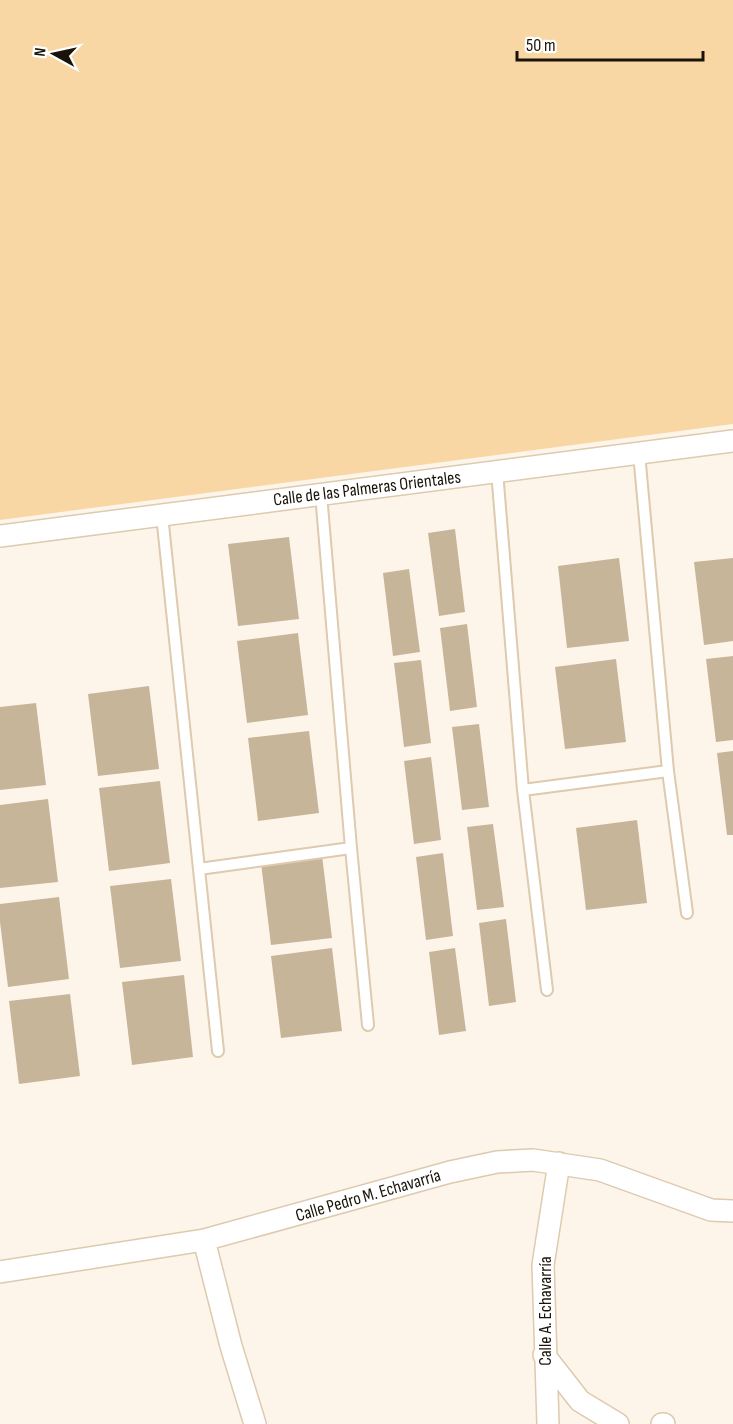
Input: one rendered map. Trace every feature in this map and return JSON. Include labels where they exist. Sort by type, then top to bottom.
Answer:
[{"type":"street","name":"Calle de las Palmeras Orientales","points":[[0,536],[733,441]]},
{"type":"street","name":"Calle Pedro M. Echavarría","points":[[0,1272],[204,1240],[496,1161],[533,1160],[600,1170],[711,1210],[733,1211]]},
{"type":"street","name":"Calle A. Echavarría","points":[[548,1424],[544,1355],[543,1265],[559,1163]]},
{"type":"street","points":[[204,1240],[231,1346],[255,1424]]},
{"type":"street","points":[[544,1355],[580,1401],[618,1424]]},
{"type":"lane","points":[[639,453],[668,771],[687,913]]},
{"type":"lane","points":[[497,471],[523,790],[547,990]]},
{"type":"lane","points":[[321,494],[368,1025]]},
{"type":"lane","points":[[162,515],[218,1051]]},
{"type":"lane","points":[[523,790],[668,771]]},
{"type":"lane","points":[[199,869],[351,848]]},
{"type":"shaded area","points":[[0,0],[733,0],[733,424],[0,520]]},
{"type":"building","points":[[455,529],[465,612],[439,616],[428,533]]},
{"type":"building","points":[[289,537],[299,619],[238,626],[228,544]]},
{"type":"building","points":[[619,558],[629,641],[567,648],[558,566]]},
{"type":"building","points":[[733,558],[733,641],[704,645],[694,562]]},
{"type":"building","points":[[409,569],[420,652],[393,656],[383,573]]},
{"type":"building","points":[[467,624],[477,707],[450,711],[440,628]]},
{"type":"building","points":[[298,633],[308,715],[247,723],[237,641]]},
{"type":"building","points":[[733,656],[733,740],[716,742],[706,659]]},
{"type":"building","points":[[616,659],[626,742],[565,749],[555,667]]},
{"type":"building","points":[[421,660],[431,743],[404,747],[394,663]]},
{"type":"building","points":[[149,686],[159,769],[98,776],[88,694]]},
{"type":"building","points":[[36,703],[46,785],[0,790],[0,707]]},
{"type":"building","points":[[479,724],[489,807],[462,810],[452,727]]},
{"type":"building","points":[[309,731],[319,813],[258,821],[248,738]]},
{"type":"building","points":[[733,751],[733,835],[727,835],[717,753]]},
{"type":"building","points":[[431,757],[441,840],[414,844],[404,761]]},
{"type":"building","points":[[160,781],[170,863],[109,871],[99,788]]},
{"type":"building","points":[[48,799],[58,882],[0,888],[0,805]]},
{"type":"building","points":[[637,820],[647,903],[586,910],[576,828]]},
{"type":"building","points":[[493,824],[504,907],[477,910],[467,827]]},
{"type":"building","points":[[443,853],[453,936],[426,940],[416,857]]},
{"type":"building","points":[[322,855],[332,938],[271,945],[261,863]]},
{"type":"building","points":[[171,879],[181,961],[120,968],[110,886]]},
{"type":"building","points":[[59,897],[69,979],[8,987],[0,904]]},
{"type":"building","points":[[506,919],[516,1002],[489,1006],[479,923]]},
{"type":"building","points":[[332,948],[342,1031],[281,1038],[271,956]]},
{"type":"building","points":[[455,948],[466,1031],[439,1035],[429,952]]},
{"type":"building","points":[[184,975],[193,1057],[132,1065],[122,982]]},
{"type":"building","points":[[70,994],[80,1076],[19,1084],[9,1001]]}]
